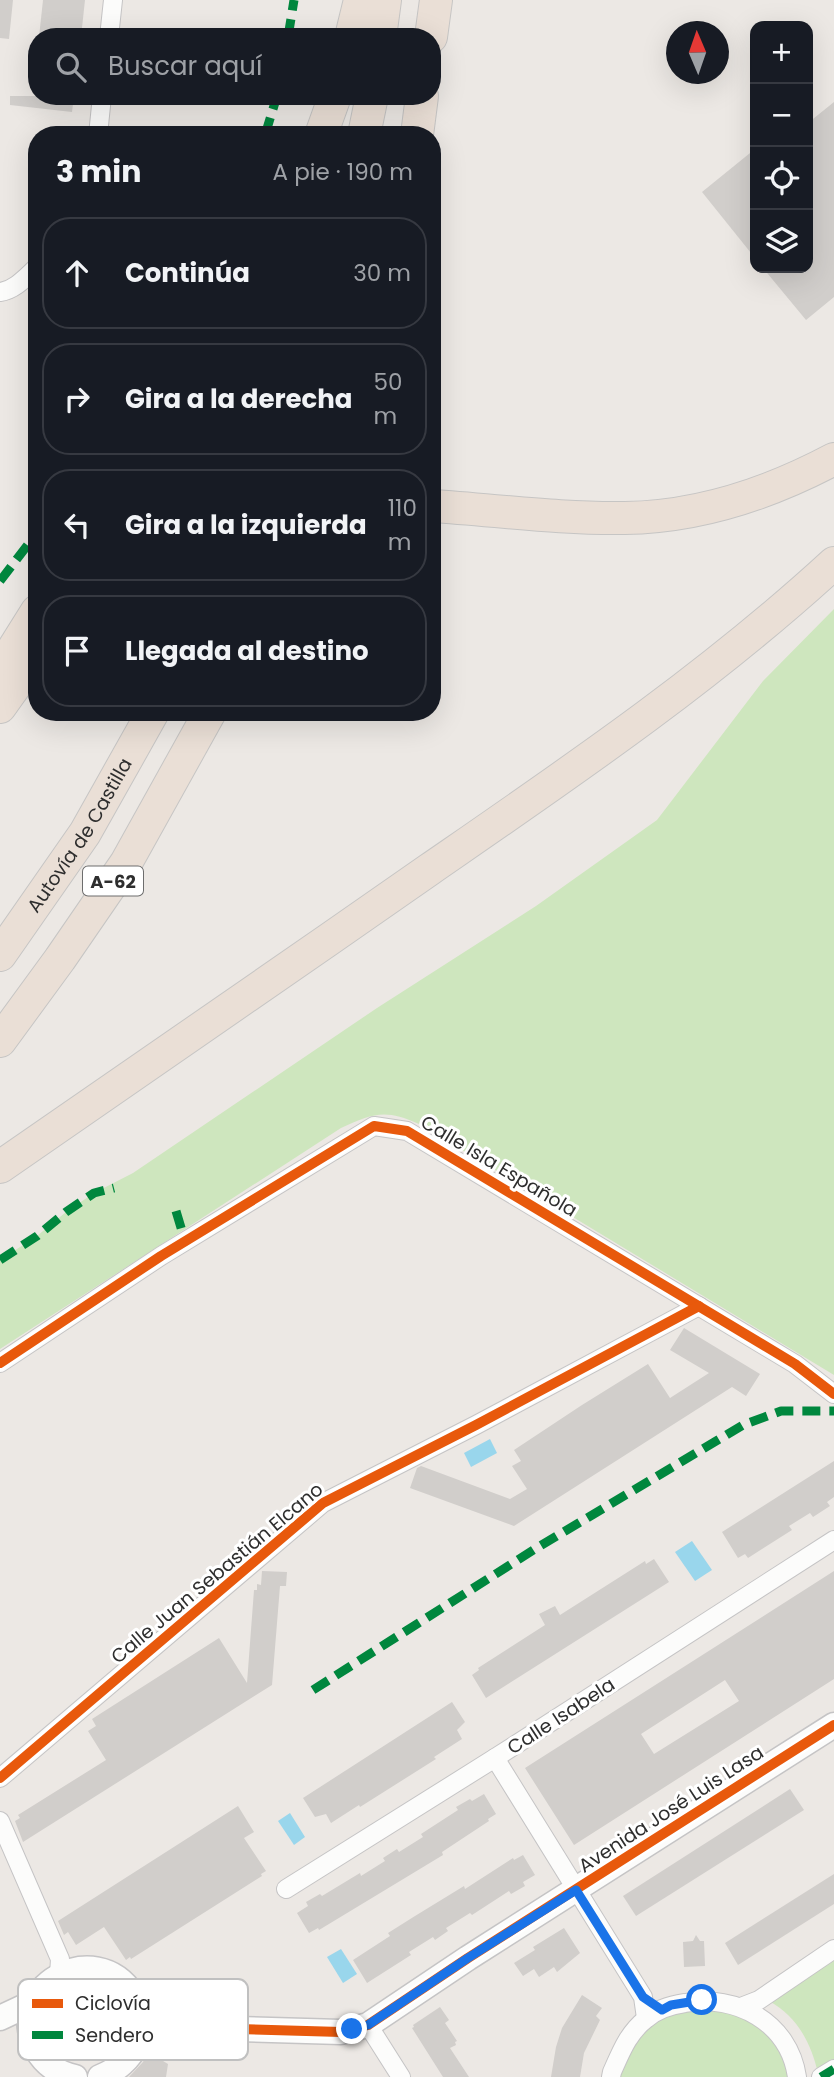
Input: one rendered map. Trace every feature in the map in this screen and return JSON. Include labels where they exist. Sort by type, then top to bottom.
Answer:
[{"type":"highway","points":[[353,28],[360,0]]},
{"type":"highway","points":[[381,28],[385,0]]},
{"type":"highway","points":[[432,28],[436,0]]},
{"type":"highway","points":[[324,126],[332,105]]},
{"type":"highway","points":[[366,126],[370,105]]},
{"type":"highway","points":[[417,126],[421,105]]},
{"type":"highway","points":[[441,507],[565,517],[627,518],[663,515],[742,498],[795,478],[834,459]]},
{"type":"highway","points":[[0,1167],[587,760],[691,684],[834,563]]},
{"type":"highway","points":[[0,670],[28,625]]},
{"type":"highway","points":[[0,707],[28,668]]},
{"type":"highway","name":"Autovía de Castilla","points":[[0,955],[85,833],[148,721]]},
{"type":"highway","name":"A-62","points":[[0,1041],[125,863],[204,721]]},
{"type":"street","points":[[110,28],[113,0]]},
{"type":"street","points":[[99,126],[101,105]]},
{"type":"street","points":[[0,292],[7,291],[28,275]]},
{"type":"street","name":"Calle Isla Española","points":[[0,1363],[161,1256],[374,1126],[407,1131],[795,1364],[834,1394]]},
{"type":"street","name":"Calle Juan Sebastián Elcano","points":[[0,1778],[323,1503],[699,1307]]},
{"type":"street","name":"Calle Isabela","points":[[286,1889],[834,1540]]},
{"type":"street","name":"Avenida José Luis Lasa","points":[[248,2029],[341,2032],[368,2025],[468,1958],[834,1725]]},
{"type":"street","points":[[495,1758],[654,2014]]},
{"type":"street","points":[[0,1821],[64,1968]]},
{"type":"street","points":[[752,2007],[834,1949]]},
{"type":"street","points":[[51,1979],[64,1968],[90,1968],[104,1971],[118,1979]]},
{"type":"street","points":[[611,2077],[627,2039],[654,2014],[671,2005],[702,2000],[752,2007],[784,2043],[796,2068],[797,2077]]},
{"type":"street","points":[[0,2019],[18,2010]]},
{"type":"street","points":[[0,2019],[18,2027]]},
{"type":"street","points":[[368,2025],[401,2077]]},
{"type":"street","points":[[45,2060],[70,2077]]},
{"type":"street","points":[[100,2077],[120,2067],[127,2060]]},
{"type":"street","points":[[821,2077],[834,2069]]},
{"type":"green space","points":[[834,609],[834,1375],[419,1124],[388,1115],[371,1116],[341,1128],[0,1349],[0,1260],[94,1193],[133,1173],[377,1008],[536,906],[657,820],[763,681]]},
{"type":"green space","points":[[834,1960],[834,2063],[818,2073],[807,2041],[795,2022],[769,2001]]},
{"type":"green space","points":[[699,2007],[733,2012],[763,2029],[783,2057],[789,2077],[618,2077],[629,2048],[652,2024],[666,2015]]},
{"type":"water","points":[[490,1439],[497,1453],[471,1467],[464,1453]]},
{"type":"water","points":[[692,1541],[712,1570],[695,1581],[675,1552]]},
{"type":"water","points":[[290,1813],[305,1837],[294,1845],[278,1821]]},
{"type":"water","points":[[341,1949],[357,1974],[343,1983],[327,1957]]},
{"type":"building","points":[[0,0],[13,0],[9,39],[0,38]]},
{"type":"building","points":[[43,0],[85,0],[82,28],[40,28]]},
{"type":"building","points":[[10,96],[28,96],[28,105],[73,105],[72,112],[10,105]]},
{"type":"building","points":[[834,102],[834,297],[806,320],[767,273],[813,273],[813,119]]},
{"type":"building","points":[[750,153],[750,252],[702,192]]},
{"type":"building","points":[[684,1328],[760,1374],[746,1396],[732,1387],[514,1526],[410,1488],[417,1468],[421,1466],[510,1499],[527,1489],[512,1466],[521,1461],[514,1450],[582,1405],[648,1364],[670,1398],[709,1373],[670,1350]]},
{"type":"building","points":[[834,1461],[834,1497],[827,1502],[830,1506],[813,1517],[810,1513],[789,1526],[792,1530],[748,1558],[745,1554],[738,1558],[722,1532]]},
{"type":"building","points":[[654,1559],[669,1582],[486,1698],[472,1675],[478,1668],[545,1625],[539,1614],[555,1606],[560,1615],[645,1561],[646,1564]]},
{"type":"building","points":[[262,1571],[287,1572],[286,1586],[280,1586],[272,1685],[23,1842],[15,1821],[20,1818],[18,1815],[106,1760],[88,1731],[96,1726],[92,1719],[219,1638],[247,1683],[254,1590],[257,1590],[257,1584],[261,1585]]},
{"type":"building","points":[[834,1571],[834,1679],[574,1845],[525,1768]],"holes":[[[725,1680],[739,1701],[654,1754],[641,1734]]]},
{"type":"building","points":[[452,1702],[465,1722],[457,1730],[462,1739],[434,1757],[436,1759],[331,1823],[326,1814],[315,1817],[303,1798]]},
{"type":"building","points":[[790,1789],[804,1810],[636,1916],[623,1896]]},
{"type":"building","points":[[484,1794],[496,1814],[488,1819],[489,1821],[442,1852],[443,1855],[319,1930],[318,1928],[309,1933],[297,1913],[308,1906],[306,1902],[320,1894],[322,1896],[360,1873],[361,1876],[385,1861],[383,1858],[397,1849],[399,1852],[423,1837],[421,1834],[458,1810],[456,1807]]},
{"type":"building","points":[[238,1806],[254,1832],[244,1838],[266,1871],[262,1876],[131,1959],[130,1957],[126,1960],[104,1927],[76,1945],[68,1932],[64,1935],[58,1921]]},
{"type":"building","points":[[523,1855],[535,1875],[523,1882],[525,1886],[511,1894],[509,1891],[472,1915],[470,1913],[446,1928],[448,1931],[435,1940],[433,1937],[409,1952],[411,1955],[367,1983],[353,1960],[415,1916],[464,1886],[465,1889],[513,1858],[514,1860]]},
{"type":"building","points":[[834,1874],[834,1904],[738,1965],[725,1943]]},
{"type":"building","points":[[564,1928],[580,1953],[557,1972],[554,1967],[539,1977],[534,1969],[523,1976],[514,1963],[535,1950],[533,1947]]},
{"type":"building","points":[[696,1935],[700,1941],[704,1941],[705,1966],[684,1967],[683,1942],[693,1941]]},
{"type":"building","points":[[582,1995],[602,2008],[596,2016],[600,2020],[584,2053],[580,2077],[551,2077],[562,2028]]},
{"type":"building","points":[[440,2007],[449,2020],[445,2023],[457,2041],[456,2045],[450,2048],[469,2077],[443,2077],[412,2028]]},
{"type":"building","points":[[161,2060],[168,2064],[166,2077],[129,2077],[143,2062]]},
{"type":"marked path","points":[[289,28],[294,0]]},
{"type":"marked path","points":[[268,126],[274,105]]},
{"type":"marked path","points":[[0,581],[28,545]]},
{"type":"marked path","points":[[0,1260],[94,1193],[114,1188]]},
{"type":"marked path","points":[[176,1211],[185,1241]]},
{"type":"marked path","points":[[313,1690],[535,1549],[743,1425],[781,1411],[834,1411]]},
{"type":"marked path","points":[[821,2077],[834,2069]]},
{"type":"cycle path","points":[[0,1363],[161,1256],[374,1126],[407,1131],[795,1364],[834,1394]]},
{"type":"cycle path","points":[[0,1778],[323,1503],[699,1306]]},
{"type":"cycle path","points":[[248,2029],[341,2032],[368,2025],[468,1958],[834,1725]]},
{"type":"route","points":[[352,2029],[368,2025],[576,1890],[643,1997],[662,2010],[671,2005],[702,2000]]}]
